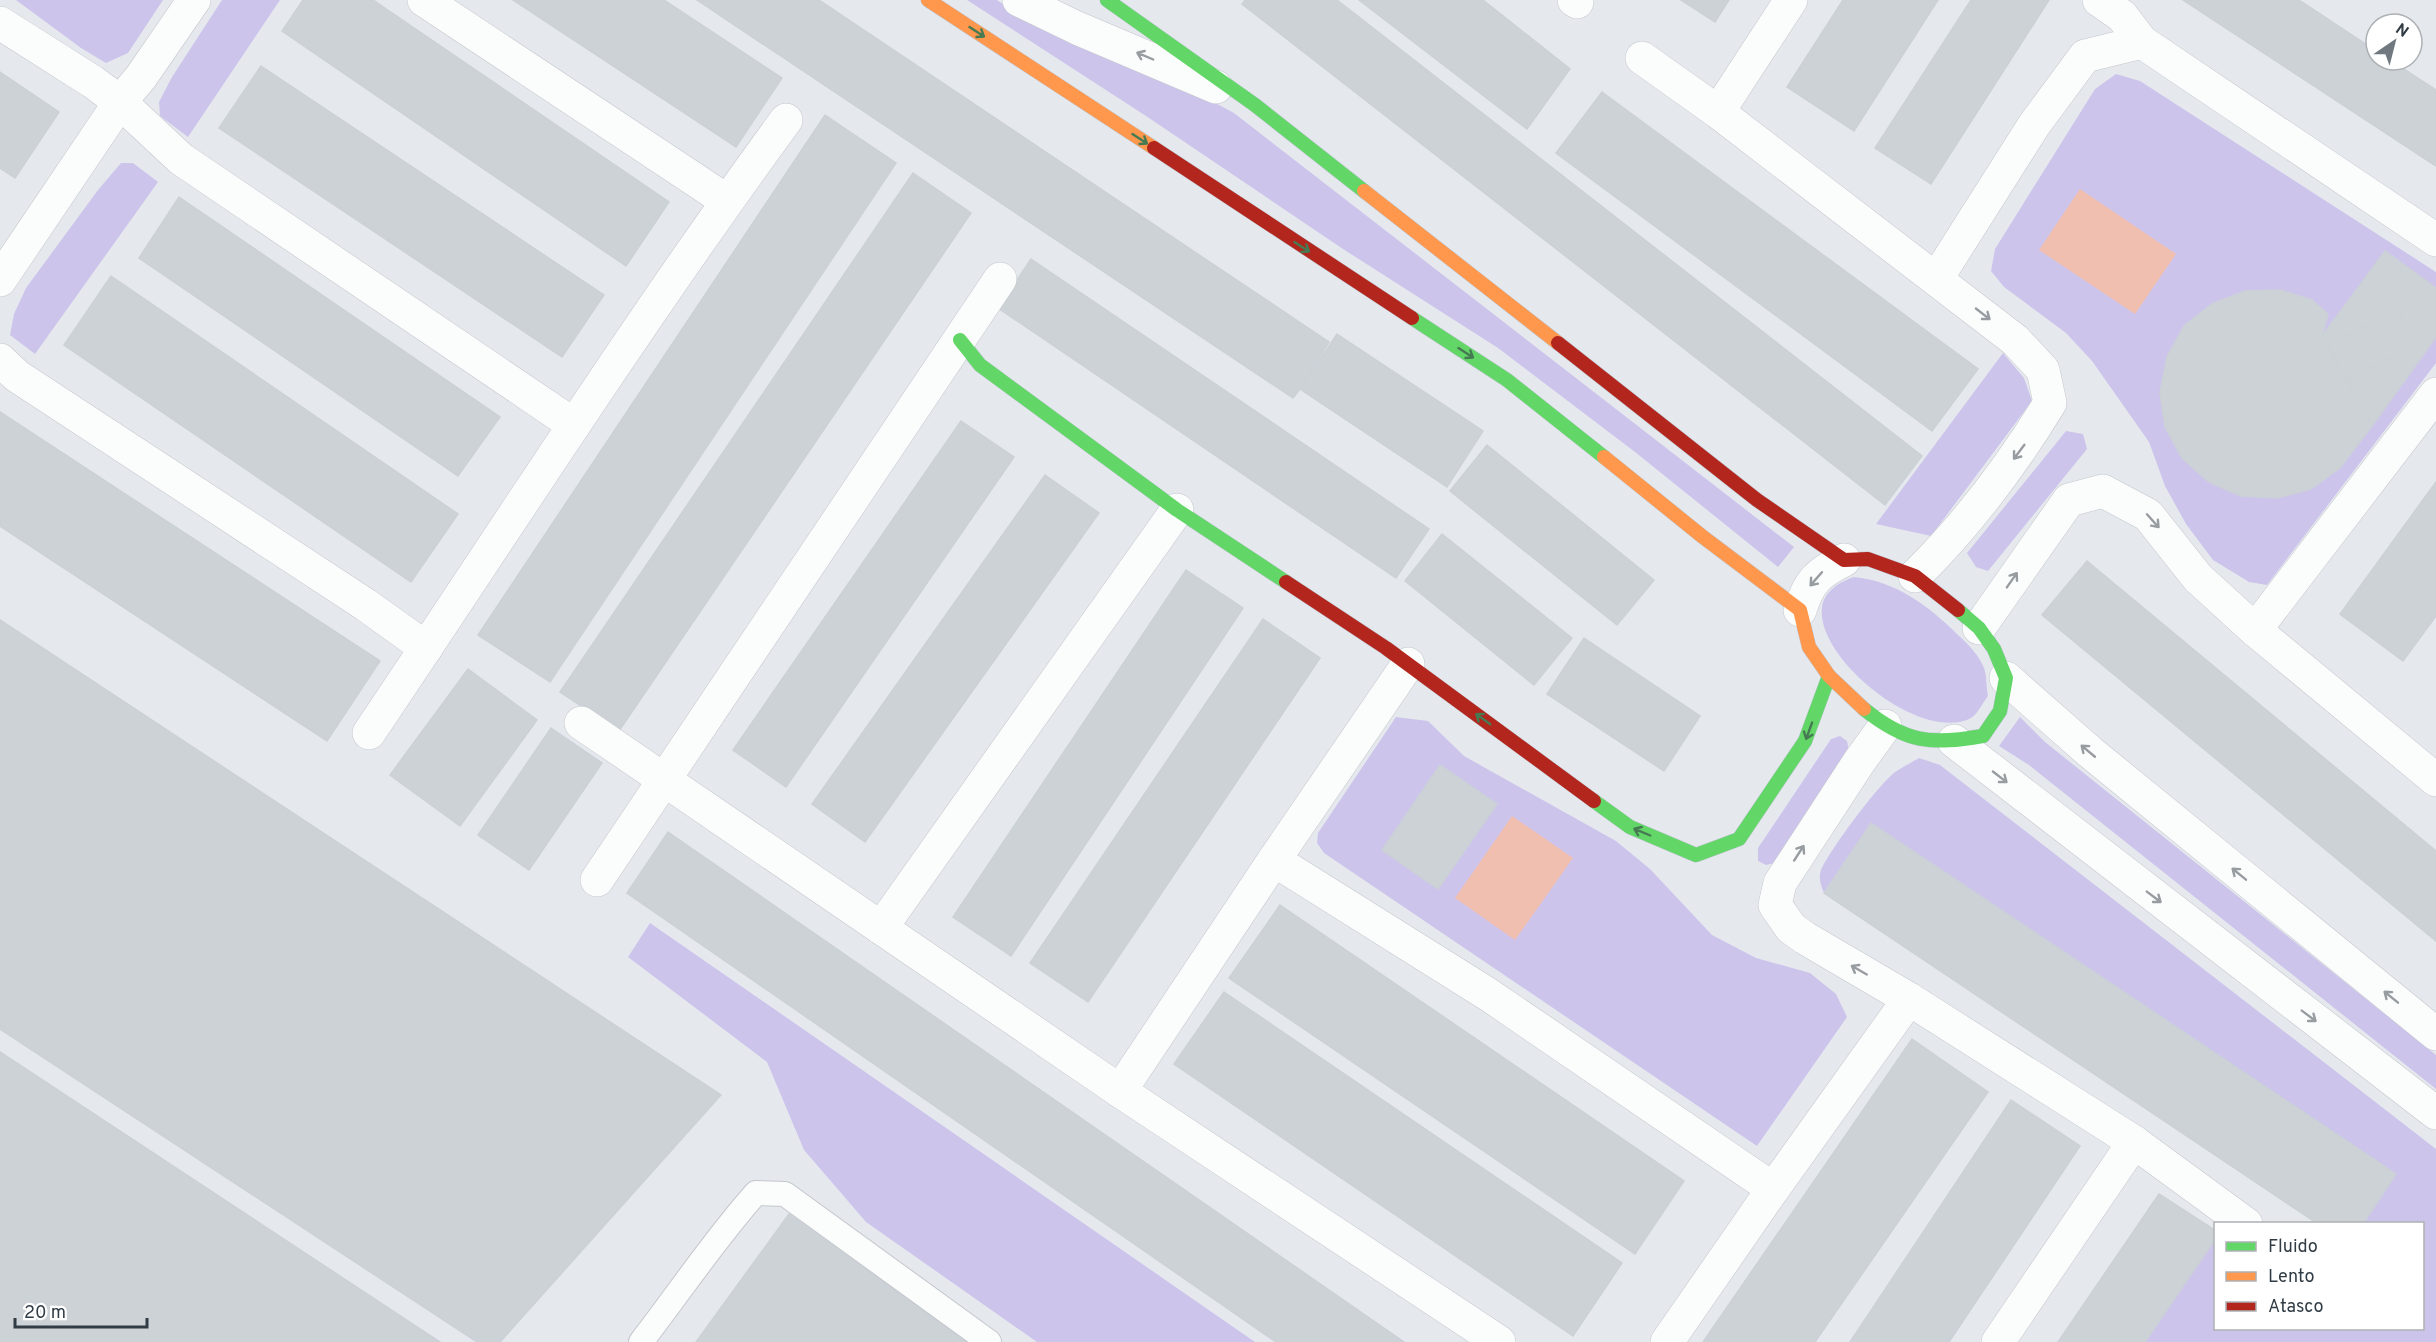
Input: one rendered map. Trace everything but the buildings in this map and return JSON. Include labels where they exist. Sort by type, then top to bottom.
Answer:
[{"type":"street","points":[[0,279],[120,102],[194,0]]},
{"type":"street","points":[[424,0],[727,201]]},
{"type":"street","points":[[928,0],[1507,380],[1703,537],[1800,610]]},
{"type":"street","points":[[1018,0],[1077,28],[1256,105]]},
{"type":"street","points":[[1107,0],[1256,105],[1757,500],[1844,560]]},
{"type":"street","points":[[1718,112],[1791,0]]},
{"type":"street","points":[[2099,0],[2122,16],[2142,42],[2436,240]]},
{"type":"street","points":[[0,23],[93,82],[120,102],[181,159],[574,425]]},
{"type":"street","points":[[1937,278],[2034,125],[2085,56],[2142,42]]},
{"type":"street","points":[[1642,58],[1718,112],[1937,278],[2015,340],[2043,370],[2050,403],[2024,445],[1946,546],[1915,576]]},
{"type":"street","points":[[369,733],[574,425],[727,201],[786,120]]},
{"type":"street","points":[[597,880],[1000,279]]},
{"type":"street","points":[[960,340],[980,365],[1177,510],[1408,664],[1630,827],[1696,855],[1739,839],[1805,741],[1829,676]]},
{"type":"street","points":[[0,360],[17,376],[366,605],[426,648]]},
{"type":"street","points":[[2255,630],[2436,394]]},
{"type":"street","points":[[1979,628],[2069,500],[2103,491],[2148,515],[2198,578],[2255,630],[2436,780]]},
{"type":"street","points":[[881,928],[1177,510]]},
{"type":"street","points":[[2006,678],[2000,711],[1983,736],[1954,741],[1915,739],[1885,726],[1855,702],[1829,676],[1809,647],[1800,610],[1805,593],[1815,578],[1844,560],[1868,560],[1915,576],[1979,628],[1994,649],[2006,678],[2090,752],[2436,1034]]},
{"type":"street","points":[[1120,1091],[1408,664]]},
{"type":"street","points":[[581,723],[1120,1091],[1499,1342]]},
{"type":"street","points":[[1885,726],[1780,883],[1775,905],[1791,928],[1909,999],[2134,1142],[2243,1222]]},
{"type":"street","points":[[1954,741],[2436,1113]]},
{"type":"street","points":[[1274,860],[1489,995],[1773,1189]]},
{"type":"street","points":[[1667,1342],[1909,999]]},
{"type":"street","points":[[1998,1342],[2134,1142]]},
{"type":"lane","points":[[641,1342],[727,1226],[756,1193],[784,1194],[989,1342]]},
{"type":"shaded area","points":[[16,0],[163,0],[128,53],[106,63],[81,48]]},
{"type":"shaded area","points":[[222,0],[280,0],[188,137],[160,116],[159,102],[172,77]]},
{"type":"shaded area","points":[[967,0],[997,0],[1010,9],[1178,83],[1234,113],[1794,547],[1778,567],[1635,452],[1498,348],[1343,249],[1146,116]]},
{"type":"shaded area","points":[[2116,74],[2140,81],[2436,272],[2436,363],[2267,585],[2249,582],[2213,560],[2186,524],[2165,486],[2149,442],[2092,361],[2066,333],[2004,287],[1991,271],[1995,249],[2095,89]]},
{"type":"shaded area","points":[[121,163],[133,163],[158,182],[35,354],[10,335],[14,314],[26,288],[98,190]]},
{"type":"shaded area","points":[[2080,189],[2176,254],[2135,314],[2039,250]]},
{"type":"shaded area","points":[[2003,353],[2024,378],[2032,401],[1931,536],[1876,524]]},
{"type":"shaded area","points":[[2066,431],[2083,434],[2087,449],[1988,571],[1976,567],[1967,553]]},
{"type":"shaded area","points":[[1854,577],[1869,579],[1898,589],[1935,614],[1973,650],[1986,674],[1988,696],[1974,716],[1950,723],[1926,719],[1900,708],[1875,691],[1853,671],[1835,650],[1824,627],[1822,607],[1826,596],[1834,588]]},
{"type":"shaded area","points":[[1396,717],[1428,721],[1464,756],[1616,841],[1650,869],[1712,935],[1756,958],[1810,973],[1836,994],[1847,1017],[1757,1146],[1324,853],[1317,843],[1318,833]]},
{"type":"shaded area","points":[[2020,717],[2045,742],[2436,1055],[2436,1089],[2029,765],[1999,746]]},
{"type":"shaded area","points":[[1840,736],[1847,741],[1849,752],[1775,863],[1766,865],[1758,861],[1758,848],[1831,739]]},
{"type":"shaded area","points":[[1919,758],[1940,765],[2436,1149],[2436,1342],[2145,1342],[2214,1239],[2214,1330],[2424,1330],[2424,1222],[2364,1222],[2395,1174],[1871,823],[1824,893],[1820,873],[1826,861],[1866,804],[1887,779]]},
{"type":"shaded area","points":[[1512,816],[1573,858],[1515,940],[1455,898]]},
{"type":"shaded area","points":[[650,923],[1255,1342],[1037,1342],[866,1222],[804,1150],[767,1062],[628,957]]},
{"type":"traffic: fast","points":[[1107,0],[1255,105],[1364,191]]},
{"type":"traffic: fast","points":[[1412,318],[1507,380],[1604,457]]},
{"type":"traffic: fast","points":[[960,340],[980,365],[1177,510],[1286,582]]},
{"type":"traffic: fast","points":[[1864,709],[1893,729],[1920,739],[1948,740],[1983,736],[2000,711],[2006,678],[1994,649],[1979,628],[1958,610]]},
{"type":"traffic: fast","points":[[1594,801],[1630,827],[1696,855],[1739,839],[1805,741],[1829,676]]},
{"type":"traffic: slow","points":[[928,0],[1154,148]]},
{"type":"traffic: slow","points":[[1364,191],[1558,343]]},
{"type":"traffic: slow","points":[[1604,457],[1703,537],[1800,610],[1809,647],[1829,676],[1864,709]]},
{"type":"traffic: jam","points":[[1154,148],[1412,318]]},
{"type":"traffic: jam","points":[[1558,343],[1757,500],[1844,560],[1868,559],[1915,576],[1958,610]]},
{"type":"traffic: jam","points":[[1286,582],[1386,648],[1594,801]]}]
